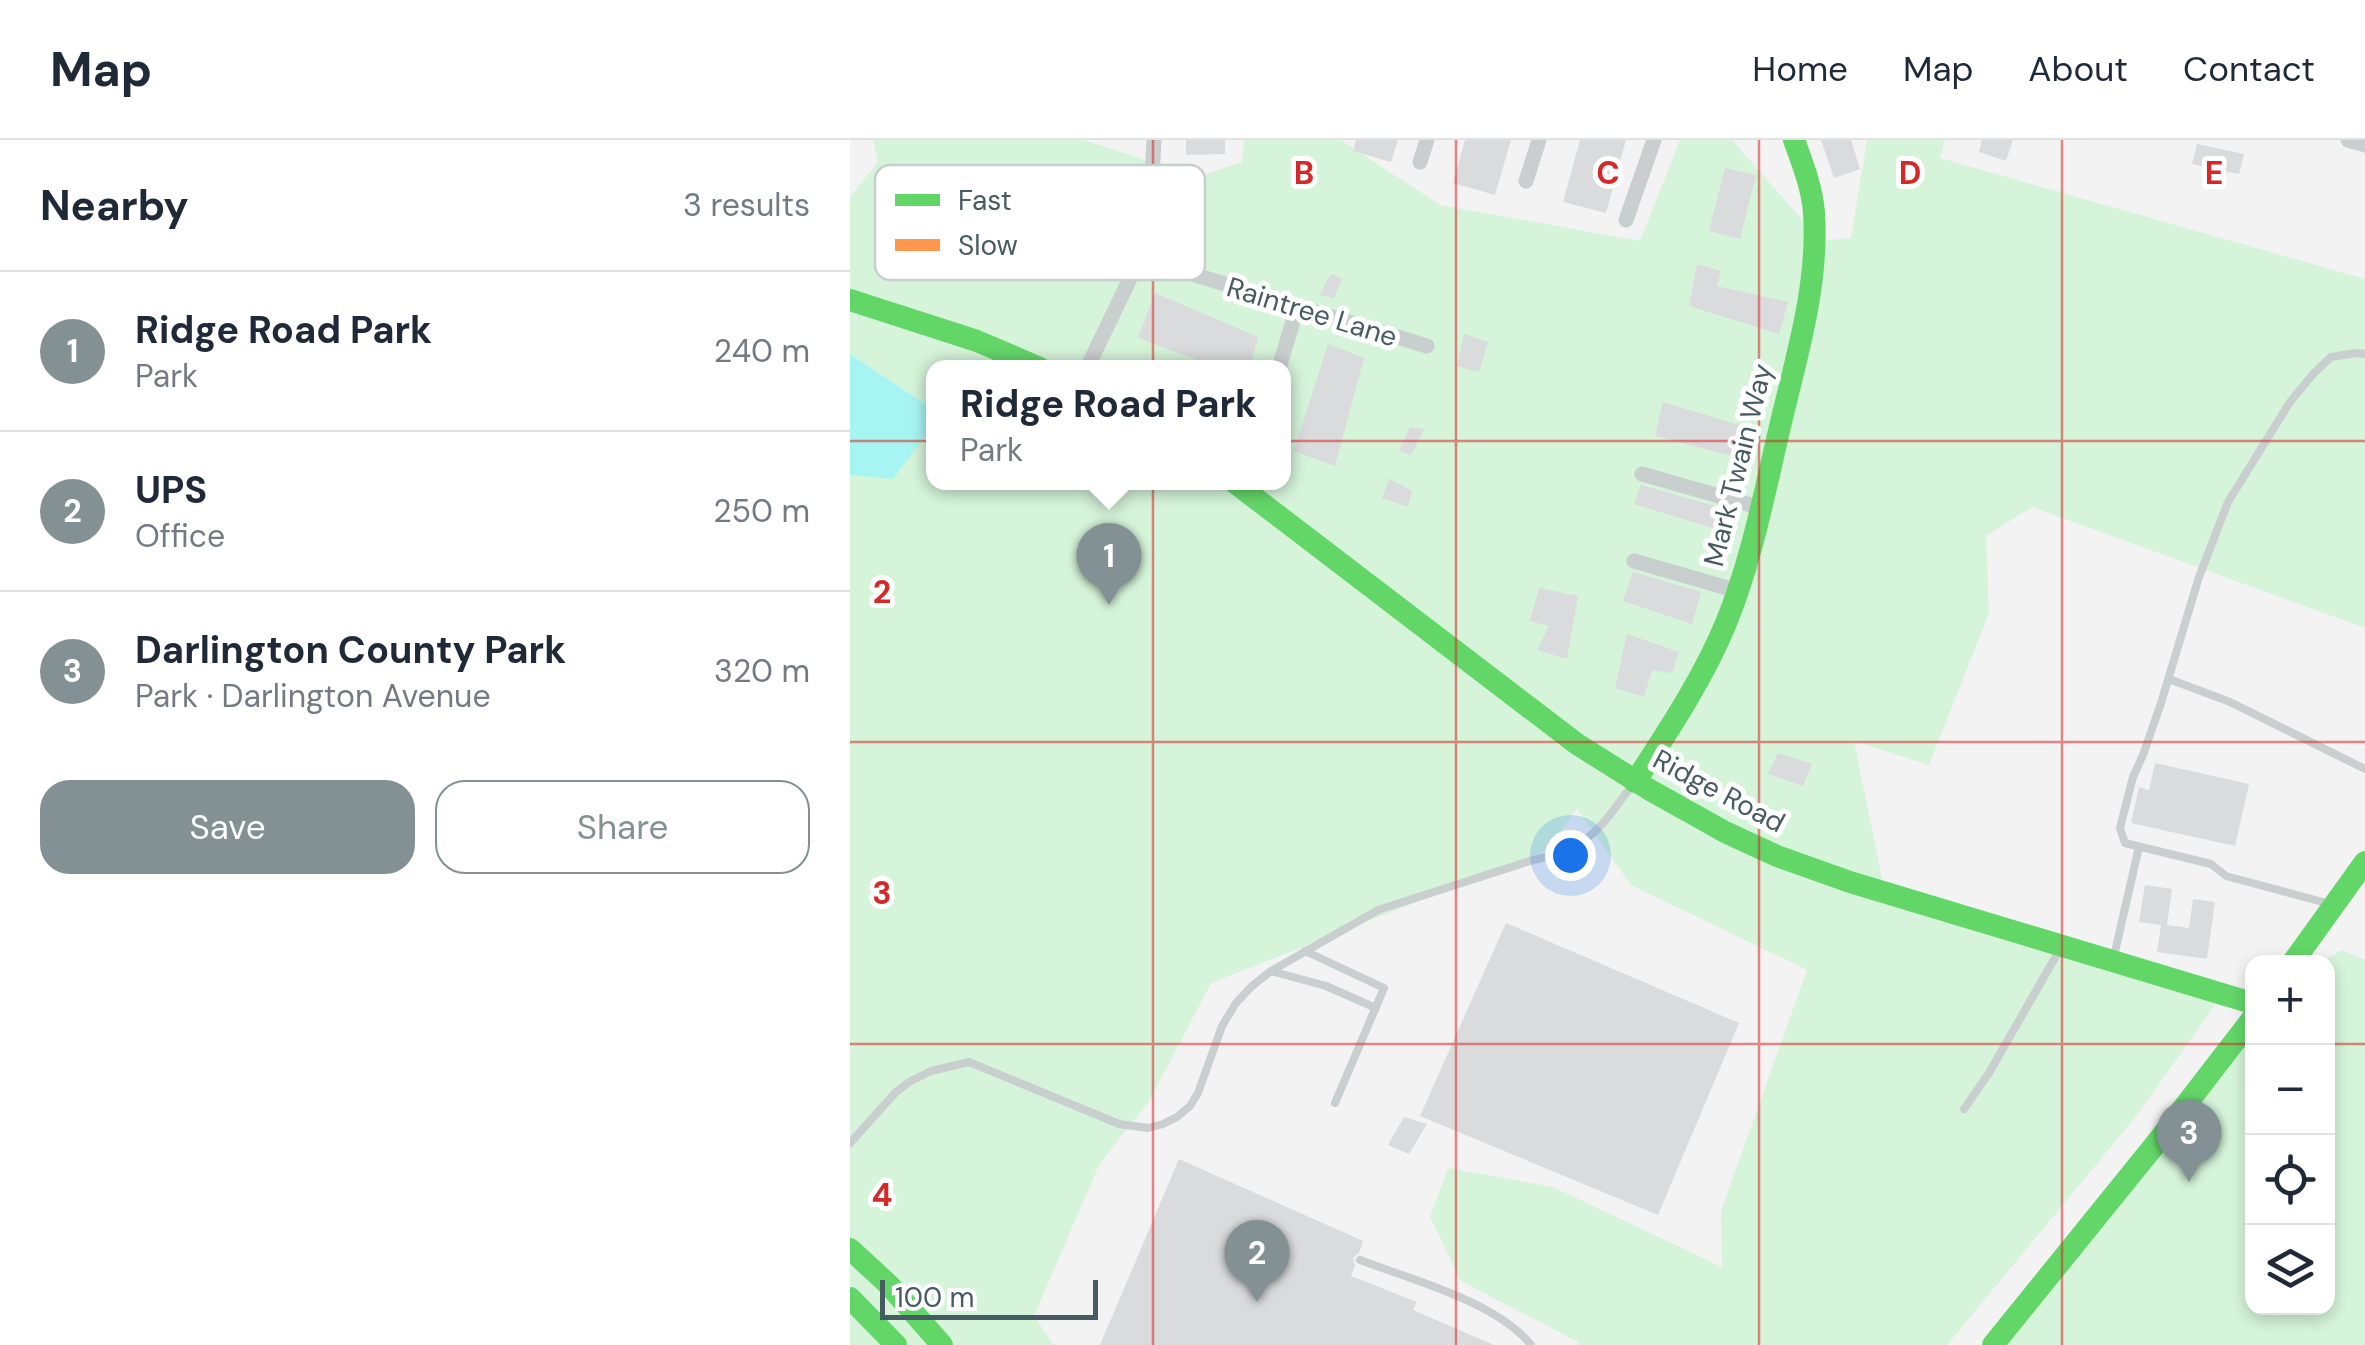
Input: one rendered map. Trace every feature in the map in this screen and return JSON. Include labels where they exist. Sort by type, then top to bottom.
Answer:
[{"type":"street","points":[[1153,165],[1154,140]]},
{"type":"street","points":[[1420,162],[1427,140]]},
{"type":"street","points":[[1526,181],[1539,140]]},
{"type":"street","points":[[1626,220],[1654,140]]},
{"type":"street","name":"Mark Twain Way","points":[[1635,782],[1704,671],[1738,591],[1761,508],[1812,279],[1810,184],[1794,140]]},
{"type":"street","points":[[2348,140],[2365,145]]},
{"type":"street","name":"Raintree Lane","points":[[1205,279],[1427,346]]},
{"type":"street","points":[[1091,360],[1129,280]]},
{"type":"street","points":[[850,300],[978,341],[1022,360]]},
{"type":"street","points":[[1281,360],[1297,308]]},
{"type":"street","points":[[1642,474],[1761,508]]},
{"type":"street","name":"Ridge Road","points":[[1244,490],[1577,744],[1635,782],[1722,830],[1779,857],[1920,904],[2245,1002]]},
{"type":"street","points":[[1634,561],[1738,591]]},
{"type":"street","points":[[2299,955],[2365,862]]},
{"type":"street","points":[[1993,1345],[2245,1028]]},
{"type":"street","points":[[850,1250],[942,1345]]},
{"type":"street","points":[[850,1298],[896,1345]]},
{"type":"lane","points":[[2334,906],[2226,876],[2211,864],[2125,842],[2120,828],[2132,777],[2144,755],[2198,577],[2228,502],[2290,402],[2314,373],[2331,358],[2365,354]]},
{"type":"lane","points":[[2169,679],[2230,702],[2365,769]]},
{"type":"lane","points":[[850,1143],[909,1082],[931,1070],[969,1062],[1118,1124],[1148,1128],[1163,1124],[1190,1106],[1222,1026],[1236,1003],[1271,971],[1378,910],[1574,847],[1605,823],[1635,782]]},
{"type":"lane","points":[[2113,961],[2139,847]]},
{"type":"lane","points":[[1964,1109],[1989,1074],[2062,945]]},
{"type":"lane","points":[[1305,952],[1384,988],[1335,1103]]},
{"type":"lane","points":[[1271,971],[1326,986],[1376,1008]]},
{"type":"lane","points":[[1360,1260],[1502,1318],[1531,1345]]},
{"type":"green space","points":[[873,140],[1084,140],[1161,165],[876,165]]},
{"type":"green space","points":[[1244,140],[1341,140],[1440,205],[1640,241],[1680,140],[1732,140],[1821,241],[1851,238],[1867,140],[1945,140],[1940,158],[2365,279],[2365,628],[2032,507],[1986,536],[1989,613],[1929,765],[1854,741],[1884,888],[2220,998],[2138,1114],[1947,1345],[1579,1345],[1461,1281],[1430,1217],[1448,1168],[1553,1187],[1722,1267],[1721,1211],[1807,970],[1631,885],[1577,809],[1546,851],[1211,983],[1150,1100],[1099,1165],[1034,1316],[1054,1345],[850,1345],[850,197],[875,166],[875,280],[1205,280],[1205,175],[1242,162]]},
{"type":"green space","points":[[2341,950],[2365,960],[2365,1345],[1993,1345],[2245,1028],[2245,1315],[2335,1315],[2333,955]]},
{"type":"water","points":[[850,354],[926,405],[926,435],[893,479],[850,475]]},
{"type":"building","points":[[1186,140],[1225,140],[1225,154],[1186,155]]},
{"type":"building","points":[[1356,140],[1398,140],[1391,162],[1353,151]]},
{"type":"building","points":[[1465,140],[1511,140],[1495,195],[1453,183]]},
{"type":"building","points":[[1580,140],[1626,140],[1606,213],[1563,202]]},
{"type":"building","points":[[1821,140],[1851,140],[1860,169],[1834,178]]},
{"type":"building","points":[[1982,140],[2013,140],[2006,161],[1979,152]]},
{"type":"building","points":[[2197,144],[2244,154],[2239,174],[2192,164]]},
{"type":"building","points":[[1725,168],[1756,175],[1740,239],[1709,231]]},
{"type":"building","points":[[1697,264],[1721,271],[1717,286],[1788,302],[1779,334],[1689,306]]},
{"type":"building","points":[[1331,274],[1342,278],[1334,298],[1319,295]]},
{"type":"building","points":[[1155,293],[1258,337],[1252,360],[1197,360],[1138,338]]},
{"type":"building","points":[[1464,334],[1488,342],[1479,372],[1457,366]]},
{"type":"building","points":[[1328,344],[1364,358],[1335,466],[1294,451]]},
{"type":"building","points":[[1663,402],[1758,431],[1748,460],[1655,436]]},
{"type":"building","points":[[1410,427],[1424,429],[1411,455],[1399,451]]},
{"type":"building","points":[[1389,479],[1412,491],[1408,507],[1382,498]]},
{"type":"building","points":[[1641,485],[1739,513],[1735,535],[1634,504]]},
{"type":"building","points":[[1633,572],[1701,592],[1692,624],[1623,601]]},
{"type":"building","points":[[1539,588],[1578,596],[1567,659],[1537,650],[1549,626],[1530,621]]},
{"type":"building","points":[[1627,634],[1679,652],[1672,673],[1652,670],[1644,697],[1615,688]]},
{"type":"building","points":[[1778,753],[1812,764],[1803,786],[1768,774]]},
{"type":"building","points":[[2155,763],[2249,784],[2235,846],[2131,823],[2139,787],[2149,790]]},
{"type":"building","points":[[2145,885],[2172,889],[2167,925],[2189,928],[2193,899],[2215,902],[2207,959],[2157,952],[2161,925],[2139,922]]},
{"type":"building","points":[[1506,923],[1739,1023],[1658,1215],[1420,1116]]},
{"type":"building","points":[[1404,1117],[1427,1124],[1409,1154],[1388,1145]]},
{"type":"building","points":[[1179,1159],[1363,1241],[1353,1258],[1351,1276],[1417,1302],[1413,1310],[1494,1345],[1100,1345]]},
{"type":"traffic: fast","points":[[1635,782],[1717,644],[1735,600],[1756,528],[1804,324],[1813,268],[1813,203],[1794,140]]},
{"type":"traffic: fast","points":[[850,300],[977,341],[1021,360]]},
{"type":"traffic: fast","points":[[1244,490],[1577,744],[1725,832],[1850,882],[2245,1001]]},
{"type":"traffic: fast","points":[[2298,955],[2365,862]]},
{"type":"traffic: fast","points":[[1993,1345],[2245,1028]]},
{"type":"traffic: fast","points":[[850,1249],[889,1285],[942,1345]]},
{"type":"traffic: fast","points":[[850,1298],[896,1345]]},
{"type":"place","name":"Ridge Road Park","points":[[1109,605]]},
{"type":"place","name":"Darlington County Park","points":[[2189,1182]]},
{"type":"place","name":"UPS","points":[[1257,1302]]}]
